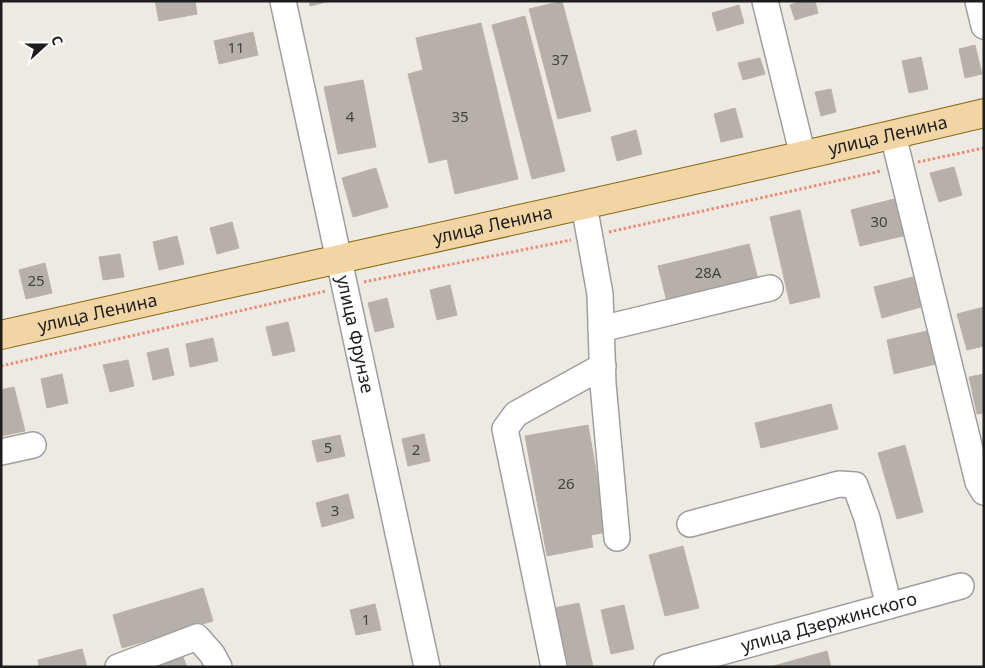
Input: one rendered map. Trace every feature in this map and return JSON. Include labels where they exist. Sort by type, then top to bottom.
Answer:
[{"type":"main road","name":"улица Ленина","points":[[1,335],[339,258],[803,156],[984,113]]},
{"type":"street","name":"улица Фрунзе","points":[[283,1],[427,667]]},
{"type":"street","points":[[765,1],[803,156]]},
{"type":"street","points":[[978,1],[984,26]]},
{"type":"street","points":[[893,134],[978,482],[984,492]]},
{"type":"street","points":[[584,205],[600,294],[603,366],[617,538]]},
{"type":"street","points":[[601,329],[770,288]]},
{"type":"street","points":[[554,667],[505,429],[516,414],[603,366]]},
{"type":"street","points":[[1,452],[33,445]]},
{"type":"street","points":[[690,524],[839,484],[855,485],[867,518],[889,606]]},
{"type":"street","name":"улица Дзержинского","points":[[667,667],[961,586]]},
{"type":"street","points":[[118,667],[197,637],[212,654],[219,667]]},
{"type":"path","points":[[1,366],[346,286],[589,237],[984,148]]},
{"type":"building","points":[[155,1],[195,1],[197,14],[159,21]]},
{"type":"building","points":[[309,1],[330,1],[310,6]]},
{"type":"building","points":[[562,1],[591,111],[558,119],[529,9]]},
{"type":"building","points":[[801,1],[815,1],[818,13],[795,20],[790,5]]},
{"type":"building","points":[[739,5],[744,23],[717,31],[712,13]]},
{"type":"building","points":[[525,16],[565,171],[532,179],[492,25]]},
{"type":"building","points":[[481,23],[518,179],[455,194],[447,159],[429,163],[408,74],[423,70],[416,38]]},
{"type":"building","points":[[253,32],[258,55],[219,64],[214,41]]},
{"type":"building","points":[[975,45],[982,74],[965,78],[959,49]]},
{"type":"building","points":[[921,57],[928,89],[909,93],[902,61]]},
{"type":"building","points":[[760,58],[765,74],[743,80],[738,63]]},
{"type":"building","points":[[363,80],[376,147],[338,154],[324,87]]},
{"type":"building","points":[[831,89],[836,112],[821,116],[815,92]]},
{"type":"building","points":[[735,108],[743,137],[721,142],[714,114]]},
{"type":"building","points":[[636,130],[642,154],[617,161],[611,137]]},
{"type":"building","points":[[954,167],[962,195],[939,202],[930,173]]},
{"type":"building","points":[[376,168],[388,207],[353,217],[342,178]]},
{"type":"building","points":[[898,198],[907,235],[860,246],[851,210]]},
{"type":"building","points":[[800,210],[820,297],[790,304],[770,217]]},
{"type":"building","points":[[232,222],[239,248],[217,254],[210,228]]},
{"type":"building","points":[[177,236],[184,264],[159,270],[153,242]]},
{"type":"building","points":[[749,244],[758,279],[667,302],[658,266]]},
{"type":"building","points":[[120,254],[124,277],[103,280],[99,257]]},
{"type":"building","points":[[45,263],[52,293],[26,299],[19,270]]},
{"type":"building","points":[[913,277],[921,307],[882,318],[874,287]]},
{"type":"building","points":[[450,285],[457,315],[437,320],[430,290]]},
{"type":"building","points":[[387,298],[394,327],[375,332],[368,303]]},
{"type":"building","points":[[984,307],[984,346],[967,350],[957,314]]},
{"type":"building","points":[[288,322],[295,351],[273,356],[266,327]]},
{"type":"building","points":[[936,329],[944,362],[894,374],[887,340]]},
{"type":"building","points":[[213,338],[218,361],[190,367],[186,344]]},
{"type":"building","points":[[168,348],[174,375],[153,380],[147,353]]},
{"type":"building","points":[[128,360],[134,386],[110,392],[103,365]]},
{"type":"building","points":[[62,374],[68,403],[47,408],[41,379]]},
{"type":"building","points":[[984,374],[984,413],[977,414],[969,377]]},
{"type":"building","points":[[14,387],[25,431],[1,436],[1,390]]},
{"type":"building","points":[[831,404],[838,429],[761,448],[755,423]]},
{"type":"building","points":[[588,425],[607,532],[591,535],[593,547],[547,556],[525,436]]},
{"type":"building","points":[[424,434],[430,461],[408,466],[402,439]]},
{"type":"building","points":[[340,435],[345,456],[317,462],[312,441]]},
{"type":"building","points":[[905,445],[923,512],[897,519],[878,453]]},
{"type":"building","points":[[348,494],[354,518],[322,527],[316,503]]},
{"type":"building","points":[[683,546],[699,608],[665,616],[649,555]]},
{"type":"building","points":[[203,588],[213,621],[122,648],[113,615]]},
{"type":"building","points":[[579,603],[593,667],[567,667],[554,608]]},
{"type":"building","points":[[375,604],[381,630],[356,635],[350,610]]},
{"type":"building","points":[[624,605],[634,649],[611,654],[601,610]]},
{"type":"building","points":[[82,649],[87,667],[39,667],[38,660]]},
{"type":"building","points":[[827,651],[831,667],[770,667]]},
{"type":"building","points":[[182,655],[187,667],[151,667]]}]
